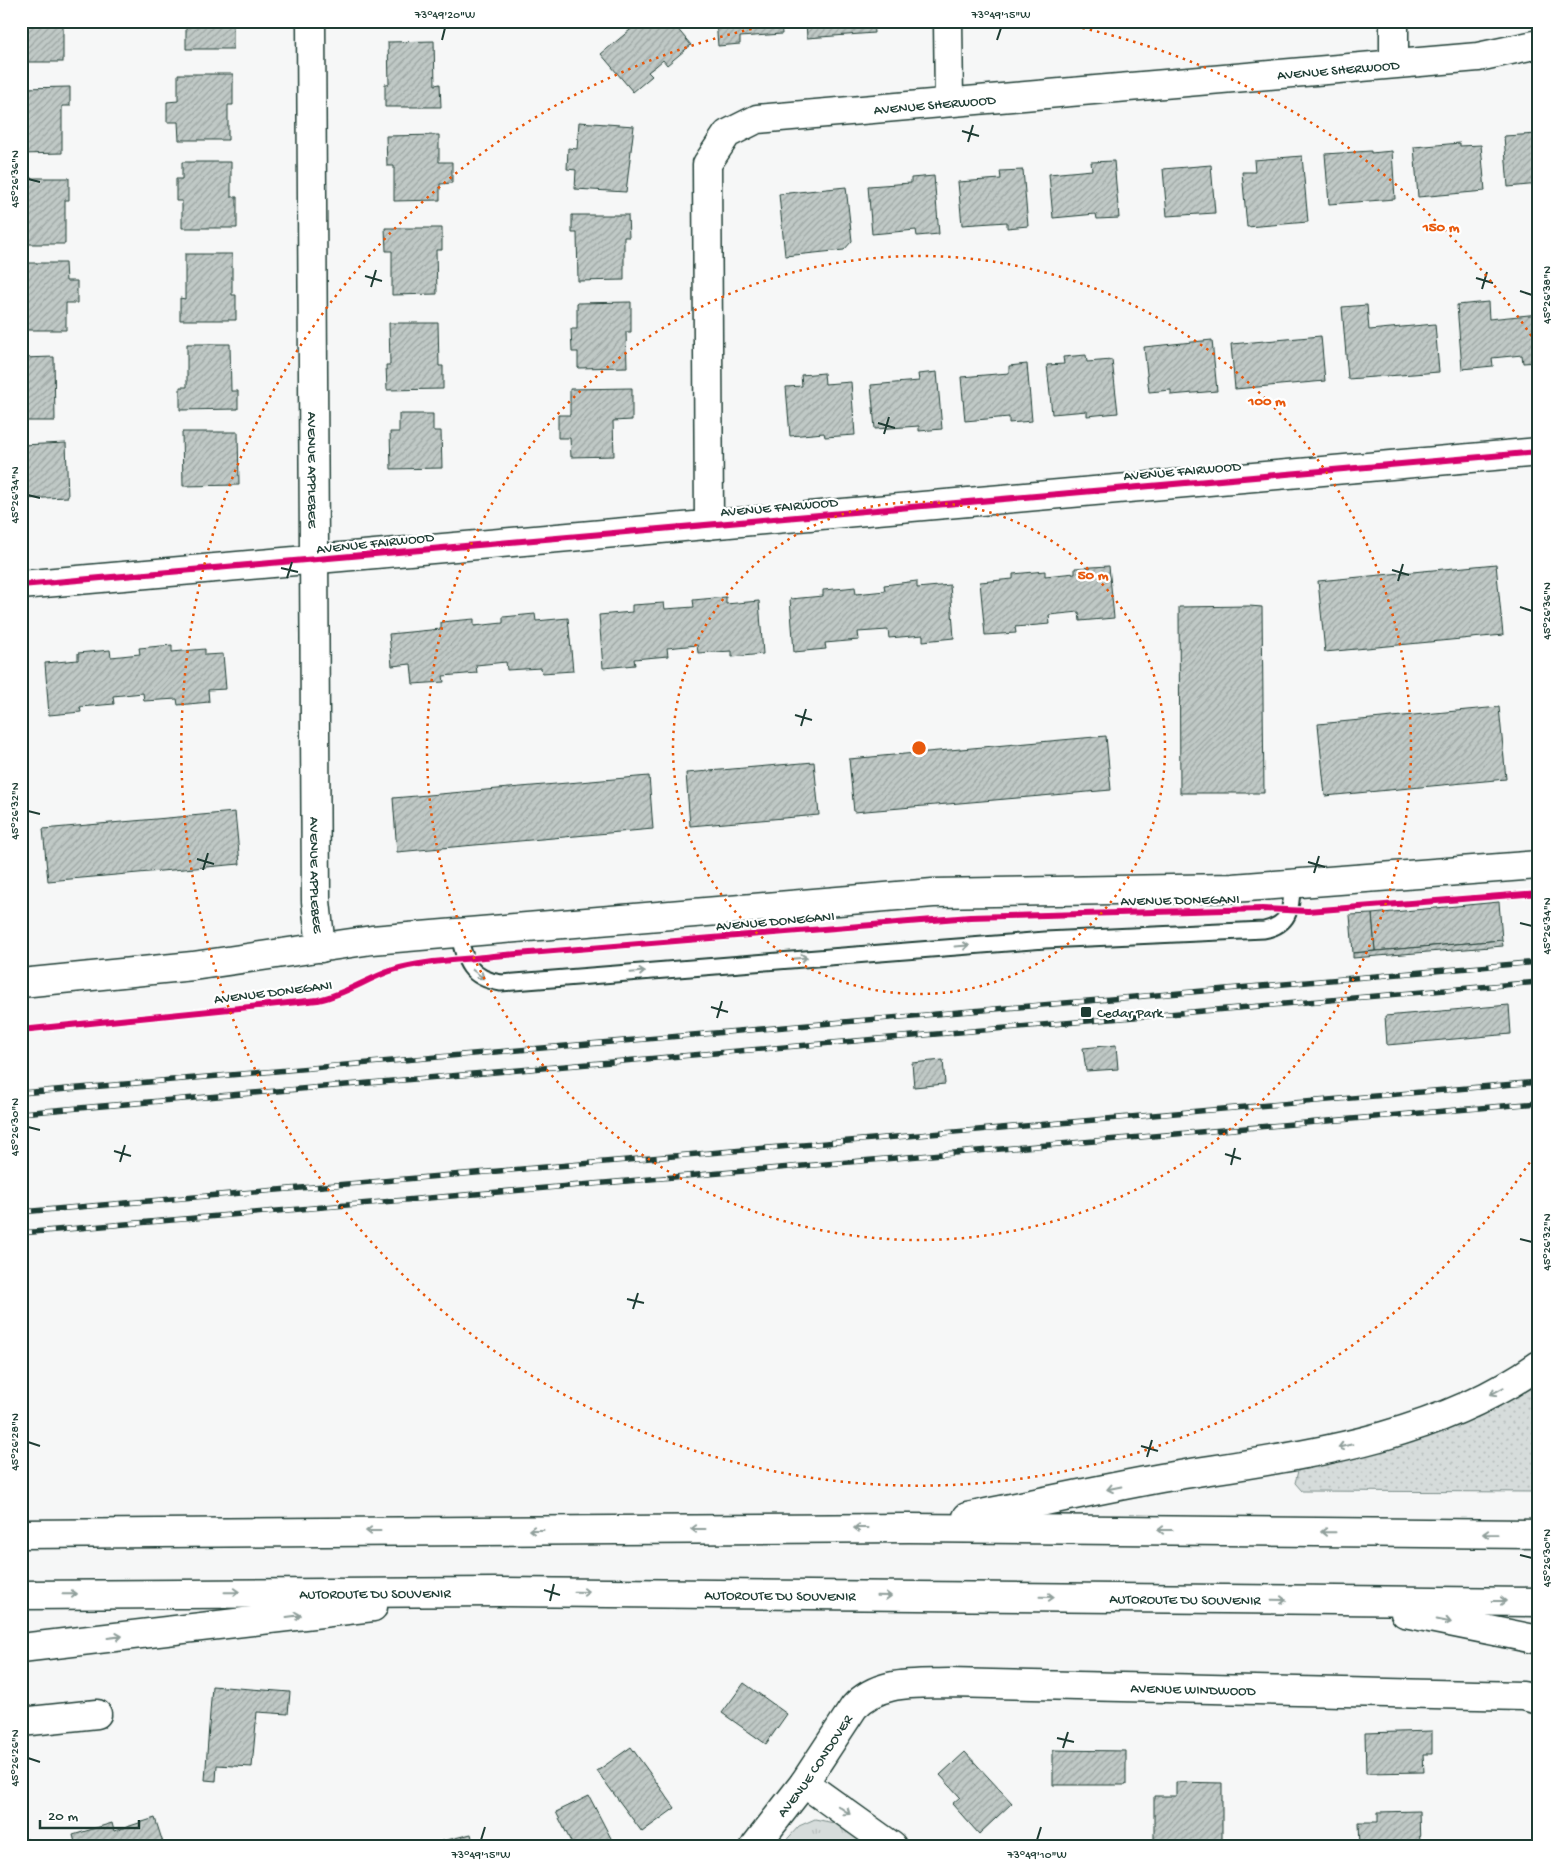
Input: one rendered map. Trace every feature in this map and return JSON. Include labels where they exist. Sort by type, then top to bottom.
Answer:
[{"type":"main road","name":"AVENUE APPLEBEE","points":[[311,21],[316,901],[321,948]]},
{"type":"main road","points":[[948,21],[949,102]]},
{"type":"main road","points":[[1394,21],[1394,63]]},
{"type":"main road","name":"AVENUE SHERWOOD","points":[[709,525],[707,164],[728,134],[757,119],[1478,57],[1539,44]]},
{"type":"main road","name":"AVENUE FAIRWOOD","points":[[21,585],[314,561],[1539,452]]},
{"type":"main road","name":"AVENUE DONEGANI","points":[[21,983],[193,966],[364,941],[933,893],[1184,890],[1292,885],[1539,865]]},
{"type":"main road","points":[[909,1528],[1162,1478],[1267,1462],[1378,1438],[1424,1424],[1475,1403],[1539,1366]]},
{"type":"main road","points":[[21,1534],[909,1528],[1539,1534]]},
{"type":"main road","points":[[21,1648],[498,1592]]},
{"type":"main road","name":"AUTOROUTE DU SOUVENIR","points":[[21,1595],[498,1592],[1539,1602]]},
{"type":"main road","points":[[1345,1600],[1539,1640]]},
{"type":"main road","name":"AVENUE WINDWOOD","points":[[854,1707],[861,1699],[888,1686],[949,1683],[1523,1696],[1539,1700]]},
{"type":"main road","name":"AVENUE CONDOVER","points":[[755,1846],[804,1783],[854,1707]]},
{"type":"main road","points":[[21,1722],[97,1714]]},
{"type":"main road","points":[[804,1783],[892,1846]]},
{"type":"lane","points":[[458,932],[464,959],[472,970],[486,980],[501,983],[1045,940],[1264,930],[1278,926],[1288,914],[1292,885]]},
{"type":"green space","points":[[1539,1381],[1539,1492],[1302,1491],[1295,1483],[1298,1471],[1309,1463]]},
{"type":"green space","points":[[815,1819],[834,1823],[868,1846],[781,1846],[799,1826]]},
{"type":"building","points":[[21,21],[63,21],[63,62],[21,62]]},
{"type":"building","points":[[186,21],[229,21],[229,25],[233,25],[233,49],[186,49]]},
{"type":"building","points":[[633,21],[671,21],[691,45],[667,65],[663,60],[648,72],[652,76],[633,92],[601,54],[636,25]]},
{"type":"building","points":[[716,21],[781,21],[782,34],[740,37],[740,44],[718,46]]},
{"type":"building","points":[[806,21],[873,21],[874,33],[807,38]]},
{"type":"building","points":[[1025,21],[1058,21],[1058,23],[1025,24]]},
{"type":"building","points":[[434,41],[435,85],[440,84],[441,107],[385,107],[385,84],[389,84],[388,42]]},
{"type":"building","points":[[178,74],[233,74],[233,105],[228,105],[228,140],[179,140],[178,122],[167,122],[167,102],[178,101]]},
{"type":"building","points":[[70,87],[70,106],[62,106],[62,153],[21,154],[21,88]]},
{"type":"building","points":[[579,122],[634,126],[626,192],[575,189],[576,170],[567,169],[568,148],[577,149]]},
{"type":"building","points":[[1538,134],[1539,184],[1508,187],[1504,136]]},
{"type":"building","points":[[439,135],[439,162],[452,162],[452,183],[440,184],[440,200],[394,201],[394,166],[387,166],[386,136]]},
{"type":"building","points":[[1460,143],[1460,146],[1481,145],[1485,191],[1418,197],[1414,147]]},
{"type":"building","points":[[1371,151],[1371,153],[1392,151],[1395,199],[1329,204],[1325,154]]},
{"type":"building","points":[[1302,156],[1308,222],[1247,227],[1242,172],[1255,172],[1254,160]]},
{"type":"building","points":[[1114,161],[1119,218],[1097,219],[1096,214],[1053,218],[1049,174],[1092,170],[1091,162]]},
{"type":"building","points":[[182,162],[231,162],[231,197],[237,197],[237,228],[182,228],[182,201],[176,201],[176,179],[182,179]]},
{"type":"building","points":[[1211,165],[1215,213],[1167,216],[1163,169]]},
{"type":"building","points":[[1023,170],[1028,226],[1007,228],[1007,222],[962,225],[958,182],[1001,179],[1000,171]]},
{"type":"building","points":[[934,176],[939,234],[917,236],[916,230],[872,234],[868,186],[911,183],[911,178]]},
{"type":"building","points":[[21,178],[69,178],[69,200],[65,200],[65,244],[21,244]]},
{"type":"building","points":[[846,187],[852,241],[844,250],[785,256],[779,194]]},
{"type":"building","points":[[572,215],[628,215],[629,237],[624,237],[624,280],[578,281],[577,233],[572,233]]},
{"type":"building","points":[[385,228],[442,228],[442,250],[436,250],[437,294],[392,295],[392,251],[386,251]]},
{"type":"building","points":[[185,254],[232,254],[232,295],[236,295],[236,320],[180,320],[180,298],[185,299]]},
{"type":"building","points":[[21,263],[65,263],[66,281],[77,281],[77,303],[66,303],[66,330],[21,330]]},
{"type":"building","points":[[631,302],[631,332],[626,332],[627,367],[578,368],[578,352],[572,352],[571,329],[577,329],[577,303]]},
{"type":"building","points":[[1488,302],[1489,319],[1539,314],[1539,362],[1523,363],[1522,355],[1492,358],[1493,366],[1462,369],[1457,305]]},
{"type":"building","points":[[1367,305],[1369,330],[1435,324],[1439,372],[1348,379],[1342,307]]},
{"type":"building","points":[[389,323],[438,323],[439,366],[443,366],[443,389],[387,390],[386,365],[390,365]]},
{"type":"building","points":[[1321,336],[1325,381],[1235,389],[1231,344]]},
{"type":"building","points":[[1212,340],[1217,391],[1171,395],[1171,390],[1149,392],[1144,347]]},
{"type":"building","points":[[187,344],[230,344],[231,391],[238,391],[238,409],[180,410],[180,387],[187,387]]},
{"type":"building","points":[[1086,355],[1087,362],[1112,360],[1118,413],[1087,416],[1087,411],[1052,414],[1047,365],[1064,364],[1063,357]]},
{"type":"building","points":[[54,357],[55,421],[21,421],[21,358]]},
{"type":"building","points":[[1027,364],[1032,421],[1009,423],[1009,417],[965,421],[961,377],[1009,373],[1009,366]]},
{"type":"building","points":[[937,372],[942,429],[919,431],[919,426],[875,429],[871,385],[919,381],[918,374]]},
{"type":"building","points":[[824,373],[825,384],[851,382],[855,435],[825,437],[824,433],[790,436],[786,387],[802,386],[801,375]]},
{"type":"building","points":[[632,388],[632,420],[613,421],[614,456],[571,457],[570,438],[558,438],[558,415],[570,415],[570,389]]},
{"type":"building","points":[[399,414],[433,414],[433,431],[441,431],[442,468],[391,469],[390,432],[399,432]]},
{"type":"building","points":[[182,432],[238,432],[239,485],[183,486]]},
{"type":"building","points":[[66,443],[68,497],[21,499],[21,445]]},
{"type":"building","points":[[1496,564],[1503,635],[1325,652],[1318,581]]},
{"type":"building","points":[[1109,566],[1114,618],[1080,621],[1079,612],[1049,615],[1050,624],[1015,627],[1016,633],[985,635],[980,582],[1013,579],[1013,574],[1045,571],[1045,576],[1075,573],[1075,568]]},
{"type":"building","points":[[917,581],[917,588],[950,585],[954,638],[923,641],[923,635],[889,638],[888,630],[858,632],[859,640],[825,643],[826,649],[794,652],[790,599],[823,596],[823,590],[855,587],[856,594],[885,591],[884,585]]},
{"type":"building","points":[[726,597],[726,604],[759,601],[763,654],[732,657],[732,651],[698,653],[697,645],[667,648],[668,656],[634,659],[635,665],[603,668],[599,615],[632,612],[632,605],[664,603],[665,609],[694,607],[693,600]]},
{"type":"building","points":[[1179,607],[1262,607],[1264,793],[1180,793]]},
{"type":"building","points":[[535,614],[536,621],[568,618],[573,671],[542,673],[541,668],[507,670],[506,662],[476,665],[477,673],[443,676],[444,682],[413,684],[411,664],[392,666],[389,634],[441,629],[441,622],[474,619],[474,626],[503,623],[503,617]]},
{"type":"building","points":[[172,645],[172,652],[205,649],[205,655],[223,654],[226,689],[208,690],[209,702],[178,705],[177,699],[144,701],[143,693],[113,696],[114,704],[80,707],[81,712],[49,715],[45,663],[78,660],[78,653],[110,650],[111,657],[140,654],[139,648]]},
{"type":"building","points":[[1499,707],[1506,779],[1325,796],[1318,724]]},
{"type":"building","points":[[1106,736],[1111,790],[854,812],[849,759]]},
{"type":"building","points":[[814,762],[819,815],[690,826],[686,773]]},
{"type":"building","points":[[649,776],[653,829],[397,852],[393,798]]},
{"type":"building","points":[[235,812],[240,864],[48,881],[43,829]]},
{"type":"building","points":[[1499,902],[1502,940],[1375,951],[1372,914]]},
{"type":"building","points":[[1372,914],[1375,951],[1353,953],[1350,915]]},
{"type":"building","points":[[1502,940],[1503,946],[1353,958],[1353,953]]},
{"type":"building","points":[[1509,1005],[1511,1034],[1387,1045],[1385,1016]]},
{"type":"building","points":[[1116,1045],[1118,1069],[1086,1071],[1083,1048]]},
{"type":"building","points":[[943,1060],[945,1084],[914,1087],[912,1063]]},
{"type":"building","points":[[744,1683],[787,1714],[766,1744],[722,1713]]},
{"type":"building","points":[[212,1686],[290,1692],[288,1714],[257,1712],[252,1767],[217,1765],[216,1781],[205,1780]]},
{"type":"building","points":[[1432,1731],[1432,1754],[1423,1754],[1424,1772],[1366,1773],[1365,1733]]},
{"type":"building","points":[[631,1747],[675,1808],[642,1832],[597,1771]]},
{"type":"building","points":[[1053,1750],[1126,1751],[1126,1785],[1053,1785]]},
{"type":"building","points":[[965,1752],[1012,1803],[979,1834],[952,1804],[960,1797],[940,1775]]},
{"type":"building","points":[[1176,1782],[1222,1783],[1222,1846],[1154,1846],[1154,1796],[1176,1796]]},
{"type":"building","points":[[589,1796],[615,1846],[573,1846],[556,1812]]},
{"type":"building","points":[[1419,1811],[1420,1846],[1360,1846],[1359,1822],[1378,1822],[1378,1812]]},
{"type":"building","points":[[155,1818],[164,1846],[76,1846],[73,1835],[112,1823],[114,1831]]},
{"type":"building","points":[[471,1834],[474,1846],[423,1846]]},
{"type":"building","points":[[28,1839],[29,1846],[21,1846],[21,1840]]},
{"type":"railway","points":[[21,1093],[1539,962]]},
{"type":"railway","points":[[21,1113],[1539,982]]},
{"type":"railway","points":[[21,1212],[1539,1082]]},
{"type":"railway","points":[[21,1233],[1539,1103]]},
{"type":"cycle path","points":[[21,585],[1539,452]]},
{"type":"cycle path","points":[[21,1030],[318,1000],[338,994],[404,967],[493,956],[970,917],[1262,909],[1308,911],[1539,893]]},
{"type":"place","name":"Cedar Park","points":[[1086,1012]]}]
